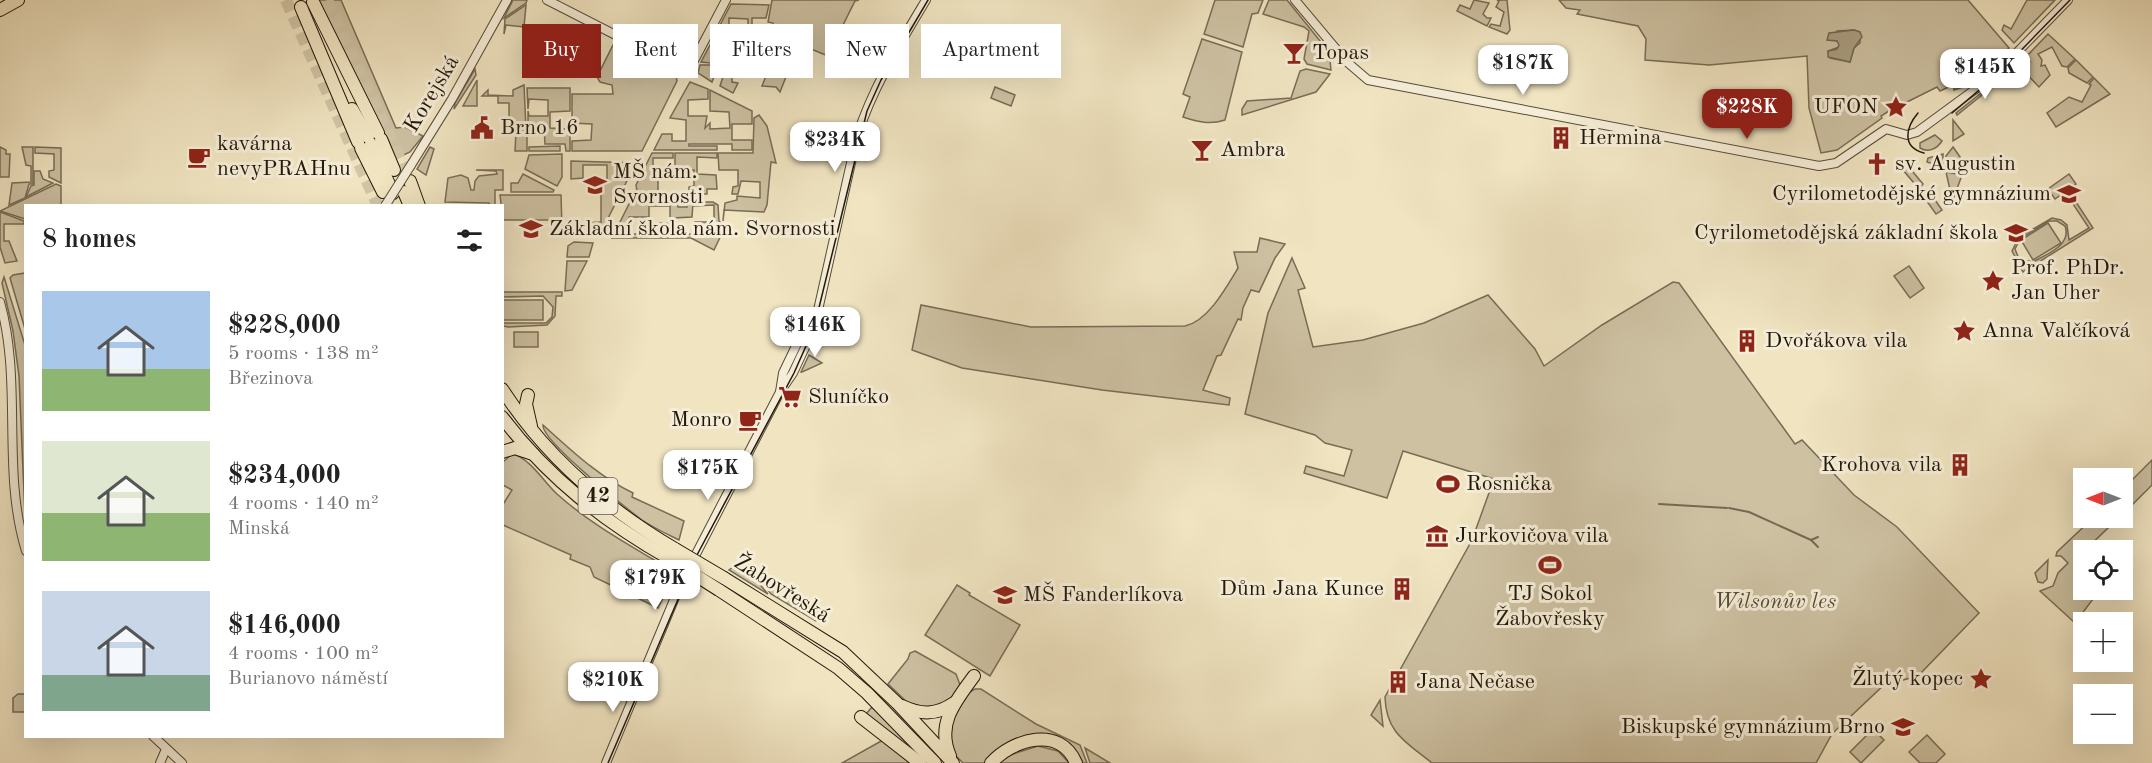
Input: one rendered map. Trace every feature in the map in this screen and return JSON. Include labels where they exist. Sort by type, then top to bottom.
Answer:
[{"type":"highway","points":[[0,10],[18,0]]},
{"type":"highway","points":[[394,170],[370,141],[341,61],[307,4],[328,70],[397,190],[408,204]]},
{"type":"highway","points":[[397,190],[416,204]]},
{"type":"highway","name":"Žabovřeská","points":[[504,392],[532,430],[568,469],[607,503],[719,590],[812,648],[867,693],[922,757]]},
{"type":"highway","points":[[528,395],[526,404],[532,430]]},
{"type":"highway","name":"Žabovřeská","points":[[504,419],[534,455],[566,487],[615,527],[724,578],[843,652],[893,699],[952,763]]},
{"type":"highway","points":[[504,451],[515,448],[534,455]]},
{"type":"highway","points":[[952,763],[944,732],[954,703],[974,676]]},
{"type":"highway","points":[[893,699],[917,711],[932,712],[954,703]]},
{"type":"highway","points":[[861,717],[922,757]]},
{"type":"highway","points":[[991,763],[1007,749],[1034,739],[1064,747],[1076,763]]},
{"type":"highway","name":"42","points":[[922,757],[933,763]]},
{"type":"street","name":"Korejská","points":[[386,204],[452,99],[507,0]]},
{"type":"street","points":[[547,0],[688,72],[726,0]]},
{"type":"street","points":[[606,763],[681,583],[780,392],[787,384],[814,328],[857,136],[865,111],[885,69],[926,0]]},
{"type":"street","points":[[1295,0],[1347,62],[1368,80],[1819,166],[1836,163],[1882,130],[1888,128],[1904,135],[1917,132],[1996,74],[2068,0]]},
{"type":"street","points":[[0,302],[11,364],[14,470],[19,519],[24,542]]},
{"type":"street","points":[[780,392],[783,373],[806,325],[814,322]]},
{"type":"street","points":[[155,738],[182,763]]},
{"type":"street","points":[[160,763],[166,749]]},
{"type":"green space","points":[[318,0],[341,0],[396,128],[405,127],[423,136],[410,152],[395,159]]},
{"type":"green space","points":[[513,0],[527,0],[504,18]]},
{"type":"green space","points":[[772,0],[859,0],[855,1],[844,24],[825,24],[825,55],[813,50],[813,24],[768,22]]},
{"type":"green space","points":[[1215,0],[1263,0],[1258,13],[1252,14],[1243,47],[1204,34]]},
{"type":"green space","points":[[1269,0],[1287,0],[1329,52],[1331,70],[1307,64],[1304,59],[1309,31],[1304,27],[1263,14]]},
{"type":"green space","points":[[1474,0],[1489,3],[1483,14],[1491,18],[1487,26],[1457,11],[1460,5],[1470,9]]},
{"type":"green space","points":[[1497,0],[1507,0],[1510,30],[1507,34],[1489,27],[1491,24],[1500,26],[1504,12],[1496,7],[1499,1]]},
{"type":"green space","points":[[1559,0],[1968,0],[2009,48],[1985,70],[1940,91],[1937,87],[1889,111],[1837,150],[1821,153],[1809,108],[1807,56],[1709,65],[1645,60],[1646,39],[1638,26],[1577,14],[1580,10],[1566,8]],"holes":[[[1837,31],[1860,32],[1860,43],[1854,48],[1850,62],[1830,58],[1828,51],[1839,47],[1839,43],[1835,40]]]},
{"type":"green space","points":[[2027,0],[2055,0],[2014,43],[2002,30],[2004,25],[2011,29]]},
{"type":"green space","points":[[731,4],[769,5],[766,18],[752,18],[752,24],[748,24],[748,19],[729,18],[729,24],[721,24]]},
{"type":"green space","points":[[526,5],[522,27],[506,25],[504,34],[505,19]]},
{"type":"green space","points":[[2048,34],[2075,59],[2067,67],[2062,66],[2052,47],[2038,54],[2042,60],[2041,66],[2045,65],[2050,75],[2039,87],[2018,65],[2021,61],[2024,64],[2030,62],[2025,58]]},
{"type":"green space","points":[[1202,39],[1242,52],[1225,120],[1220,122],[1204,122],[1183,117],[1190,97],[1183,94]]},
{"type":"green space","points":[[613,45],[613,78],[676,78],[677,81],[642,151],[572,151],[572,141],[591,140],[592,124],[572,123],[572,94],[613,94],[612,85],[600,82],[598,78],[601,78],[601,69]]},
{"type":"green space","points":[[710,45],[710,63],[701,62]]},
{"type":"green space","points":[[2076,60],[2093,77],[2087,83],[2069,73],[2068,68]]},
{"type":"green space","points":[[2014,62],[1992,87],[1957,115],[1956,113],[1990,86]]},
{"type":"green space","points":[[700,65],[710,65],[710,78],[713,78],[712,82],[698,73]]},
{"type":"green space","points":[[1994,66],[1978,82],[1954,90],[1954,88]]},
{"type":"green space","points":[[475,69],[476,75],[454,109],[455,103]]},
{"type":"green space","points":[[1306,69],[1330,74],[1316,92],[1242,115],[1242,109],[1247,101],[1291,98],[1300,71]]},
{"type":"green space","points":[[723,78],[732,78],[732,82],[738,83],[733,93],[720,86]]},
{"type":"green space","points":[[765,78],[786,78],[780,92],[776,87],[762,86]]},
{"type":"green space","points":[[2094,78],[2110,94],[2056,127],[2047,113],[2069,97],[2082,102]]},
{"type":"green space","points":[[477,80],[477,106],[463,106]]},
{"type":"green space","points":[[690,82],[708,89],[708,99],[688,100],[688,116],[707,116],[705,128],[710,123],[710,129],[730,128],[729,112],[710,111],[710,90],[752,111],[752,124],[732,124],[732,140],[752,140],[752,150],[732,150],[732,144],[689,144],[689,146],[717,146],[717,150],[654,150],[662,134],[672,134],[672,141],[686,141],[686,120],[670,118]]},
{"type":"green space","points":[[524,85],[526,130],[509,130],[509,103],[498,103],[498,96],[482,96],[488,90],[488,95],[513,96],[513,90]]},
{"type":"green space","points":[[995,87],[1015,95],[1011,106],[991,98]]},
{"type":"green space","points":[[527,88],[570,88],[570,111],[550,112],[550,128],[570,129],[570,151],[566,151],[565,144],[545,144],[544,128],[528,129],[528,111],[529,116],[548,116],[548,100],[529,99],[528,109]]},
{"type":"green space","points":[[759,115],[767,126],[776,163],[771,162],[767,205],[764,212],[724,210],[725,203],[737,200],[737,196],[760,198],[760,182],[741,181],[738,194],[732,194],[733,187],[738,186],[738,170],[719,170],[718,153],[753,153],[754,118]]},
{"type":"green space","points":[[1953,120],[1964,134],[1953,141]]},
{"type":"green space","points":[[516,132],[527,132],[527,151],[515,151]]},
{"type":"green space","points":[[1935,135],[1942,141],[1938,146],[1929,150],[1920,148],[1920,143]]},
{"type":"green space","points":[[560,146],[560,151],[529,151],[529,147]]},
{"type":"green space","points":[[0,147],[6,150],[6,154],[10,154],[9,177],[0,177]]},
{"type":"green space","points":[[22,147],[33,147],[33,184],[29,184],[25,198],[9,205],[12,183],[31,182],[31,166],[26,165]]},
{"type":"green space","points":[[35,147],[61,148],[61,183],[49,177],[49,171],[54,170],[54,154],[35,153]]},
{"type":"green space","points":[[430,147],[434,149],[426,175],[417,169]]},
{"type":"green space","points":[[1953,147],[1965,164],[1963,173],[1946,168],[1946,156]]},
{"type":"green space","points":[[652,153],[673,153],[673,158],[653,158],[653,174],[658,175],[658,194],[642,194],[637,191],[636,185]]},
{"type":"green space","points":[[675,153],[717,153],[717,158],[697,157],[697,174],[716,175],[717,189],[707,189],[707,194],[689,194],[689,187],[694,186],[694,170],[675,170]]},
{"type":"green space","points":[[562,154],[562,177],[557,186],[525,169],[529,155]]},
{"type":"green space","points":[[1943,154],[1943,167],[1927,162],[1928,158]]},
{"type":"green space","points":[[571,161],[636,163],[598,234],[586,237],[586,223],[601,222],[601,181],[607,180],[607,165],[583,165],[583,178],[571,179]]},
{"type":"green space","points":[[1908,166],[1923,184],[1919,189],[1903,170]]},
{"type":"green space","points":[[476,170],[503,170],[503,190],[495,190],[495,204],[445,202],[448,178],[461,175],[468,178],[471,190],[474,190],[475,181],[479,176],[497,174],[496,171]]},
{"type":"green space","points":[[34,171],[40,171],[43,179],[53,183],[26,197],[31,186],[34,185]]},
{"type":"green space","points":[[1946,172],[1962,175],[1954,197],[1950,190]]},
{"type":"green space","points":[[523,174],[554,190],[553,192],[511,192],[511,183],[518,183]]},
{"type":"green space","points":[[2069,174],[2076,184],[2055,199],[2048,189]]},
{"type":"green space","points":[[56,184],[61,186],[61,204],[24,204],[24,219],[0,211]]},
{"type":"green space","points":[[1929,191],[1942,210],[1936,214],[1921,193]]},
{"type":"green space","points":[[500,195],[561,195],[562,228],[559,228],[558,220],[504,220],[504,204],[501,204]]},
{"type":"green space","points":[[649,202],[649,217],[629,217],[630,234],[648,234],[651,223],[670,223],[670,206],[651,206],[651,202],[677,202],[678,207],[687,207],[687,202],[693,202],[692,217],[673,218],[673,234],[692,234],[695,222],[714,222],[714,205],[694,206],[695,202],[713,202],[718,205],[719,221],[725,227],[714,250],[691,238],[612,238],[629,204]]},
{"type":"green space","points":[[2076,202],[2093,228],[2023,272],[2021,269],[2027,265],[2017,260],[2012,251],[2019,237],[2052,218],[2061,220],[2067,225],[2069,240],[2089,228],[2073,204]],"holes":[[[2049,221],[2057,221],[2065,226],[2066,233],[2062,244],[2033,262],[2019,259],[2015,249],[2020,239]]]},
{"type":"green space","points":[[0,212],[24,221],[24,224],[4,224],[4,241],[9,241],[17,261],[5,263],[0,247]]},
{"type":"green space","points":[[2048,223],[2061,243],[2033,260],[2021,240]]},
{"type":"green space","points":[[1260,238],[1285,244],[1275,258],[1259,292],[1251,290],[1243,308],[1241,320],[1238,319],[1221,355],[1217,356],[1203,390],[1230,398],[1229,405],[1102,390],[962,368],[912,350],[921,305],[1031,327],[1185,326],[1201,318],[1222,294],[1238,268],[1234,252],[1257,252]]},
{"type":"green space","points":[[574,242],[593,243],[589,257],[567,257],[568,246]]},
{"type":"green space","name":"Wilsonův les","points":[[1292,258],[1305,288],[1298,290],[1313,347],[1363,340],[1424,323],[1488,295],[1535,349],[1544,366],[1602,325],[1673,282],[1679,283],[1795,444],[1802,440],[1854,495],[1897,527],[1979,613],[1918,676],[1884,685],[1832,734],[1816,763],[1432,763],[1399,736],[1393,728],[1386,709],[1385,697],[1472,540],[1494,479],[1403,451],[1387,498],[1304,473],[1306,466],[1344,476],[1352,450],[1325,443],[1315,435],[1245,414],[1268,313]]},
{"type":"green space","points":[[567,261],[587,261],[572,290],[565,291]]},
{"type":"green space","points":[[1909,266],[1924,288],[1910,298],[1894,276]]},
{"type":"green space","points":[[24,273],[24,326],[10,278],[13,275]]},
{"type":"green space","points":[[4,277],[24,342],[24,493],[19,376],[13,331],[2,283]]},
{"type":"green space","points":[[504,292],[562,292],[562,296],[556,296],[555,316],[547,325],[504,326],[504,323],[546,323],[552,317],[553,307],[543,296],[504,297]]},
{"type":"green space","points":[[504,300],[543,300],[543,320],[504,320]]},
{"type":"green space","points":[[514,332],[538,332],[538,347],[514,347]]},
{"type":"green space","points":[[809,355],[822,363],[801,372]]},
{"type":"green space","points":[[543,425],[597,471],[633,493],[632,497],[684,521],[679,540],[642,520],[603,489],[555,444]]},
{"type":"green space","points":[[512,454],[518,456],[581,514],[661,564],[660,566],[665,570],[660,582],[669,586],[658,608],[594,577],[590,567],[570,559],[571,555],[504,525],[504,503],[512,490],[504,486],[504,461]]},
{"type":"green space","points":[[2152,460],[2152,485],[2133,504],[2133,479]]},
{"type":"green space","points":[[2082,528],[2108,528],[2095,540],[2073,540],[2073,600],[2092,600],[2083,612],[2073,612],[2073,621],[2040,591],[2053,586],[2058,573],[2068,563],[2061,556],[2056,556],[2057,552]]},
{"type":"green space","points":[[2048,560],[2047,579],[2043,583],[2038,582],[2035,573]]},
{"type":"green space","points":[[733,567],[751,574],[768,594],[729,570]]},
{"type":"green space","points":[[760,580],[822,608],[816,621],[771,594]]},
{"type":"green space","points":[[957,585],[970,593],[969,595],[1020,625],[990,676],[925,635]]},
{"type":"green space","points":[[915,651],[956,674],[960,685],[952,700],[929,709],[908,703],[888,684],[908,659],[910,653]]},
{"type":"green space","points":[[981,689],[1036,724],[1080,745],[1087,763],[1083,763],[1073,748],[1062,739],[1049,734],[1035,734],[1008,743],[984,763],[963,763],[952,752],[947,728],[968,693]]},
{"type":"green space","points":[[18,694],[24,694],[24,712],[13,712],[13,698]]},
{"type":"green space","points":[[1380,700],[1383,726],[1371,715]]},
{"type":"green space","points":[[872,707],[878,712],[926,763],[866,714]]},
{"type":"green space","points":[[1873,729],[1884,740],[1861,763],[1850,752]]},
{"type":"green space","points":[[1927,735],[1945,754],[1936,763],[1920,763],[1909,752]]},
{"type":"green space","points":[[883,740],[914,763],[842,763]]},
{"type":"green space","points":[[1038,746],[1058,751],[1069,763],[998,763],[1010,755]]},
{"type":"green space","points":[[1085,748],[1110,763],[1090,763]]},
{"type":"shaded area","points":[[1854,30],[1860,32],[1862,37],[1854,48],[1850,62],[1828,57],[1828,51],[1837,49],[1839,45],[1837,41],[1827,40],[1829,33]]},
{"type":"waterway","points":[[1659,504],[1727,508]]},
{"type":"waterway","points":[[1729,508],[1749,512],[1811,540],[1818,537]]},
{"type":"waterway","points":[[1811,540],[1818,547]]},
{"type":"tunnel","points":[[286,0],[377,204]]},
{"type":"tunnel","points":[[327,0],[410,181]]},
{"type":"tram line","points":[[608,763],[697,555],[794,373],[814,328],[867,111],[881,80],[928,0]]},
{"type":"tram line","points":[[1952,113],[1997,75],[2070,0]]},
{"type":"tram line","points":[[1918,113],[1911,124],[1908,136],[1912,146],[1924,153]]},
{"type":"place","name":"Topas","points":[[1294,53]]},
{"type":"place","name":"UFON","points":[[1896,107]]},
{"type":"place","name":"Brno 16","points":[[482,128]]},
{"type":"place","name":"Hermina","points":[[1561,138]]},
{"type":"place","name":"Ambra","points":[[1202,150]]},
{"type":"place","name":"kavárna nevyPRAHnu","points":[[199,157]]},
{"type":"place","name":"sv. Augustin","points":[[1877,164]]},
{"type":"place","name":"MŠ nám. Svornosti","points":[[595,185]]},
{"type":"place","name":"Cyrilometodějské gymnázium","points":[[2069,194]]},
{"type":"place","name":"Základní škola nám. Svornosti","points":[[531,229]]},
{"type":"place","name":"Cyrilometodějská základní škola","points":[[2016,233]]},
{"type":"place","name":"Prof. PhDr. Jan Uher","points":[[1993,281]]},
{"type":"place","name":"Anna Valčíková","points":[[1964,331]]},
{"type":"place","name":"Dvořákova vila","points":[[1747,341]]},
{"type":"place","name":"Sluníčko","points":[[790,397]]},
{"type":"place","name":"Monro","points":[[750,420]]},
{"type":"place","name":"Krohova vila","points":[[1960,465]]},
{"type":"place","name":"Rosnička","points":[[1448,484]]},
{"type":"place","name":"Jurkovičova vila","points":[[1437,536]]},
{"type":"place","name":"TJ Sokol Žabovřesky","points":[[1550,565]]},
{"type":"place","name":"Dům Jana Kunce","points":[[1402,589]]},
{"type":"place","name":"MŠ Fanderlíkova","points":[[1005,595]]},
{"type":"place","name":"Žlutý kopec","points":[[1981,679]]},
{"type":"place","name":"Jana Nečase","points":[[1398,682]]},
{"type":"place","name":"Biskupské gymnázium Brno","points":[[1903,727]]}]
